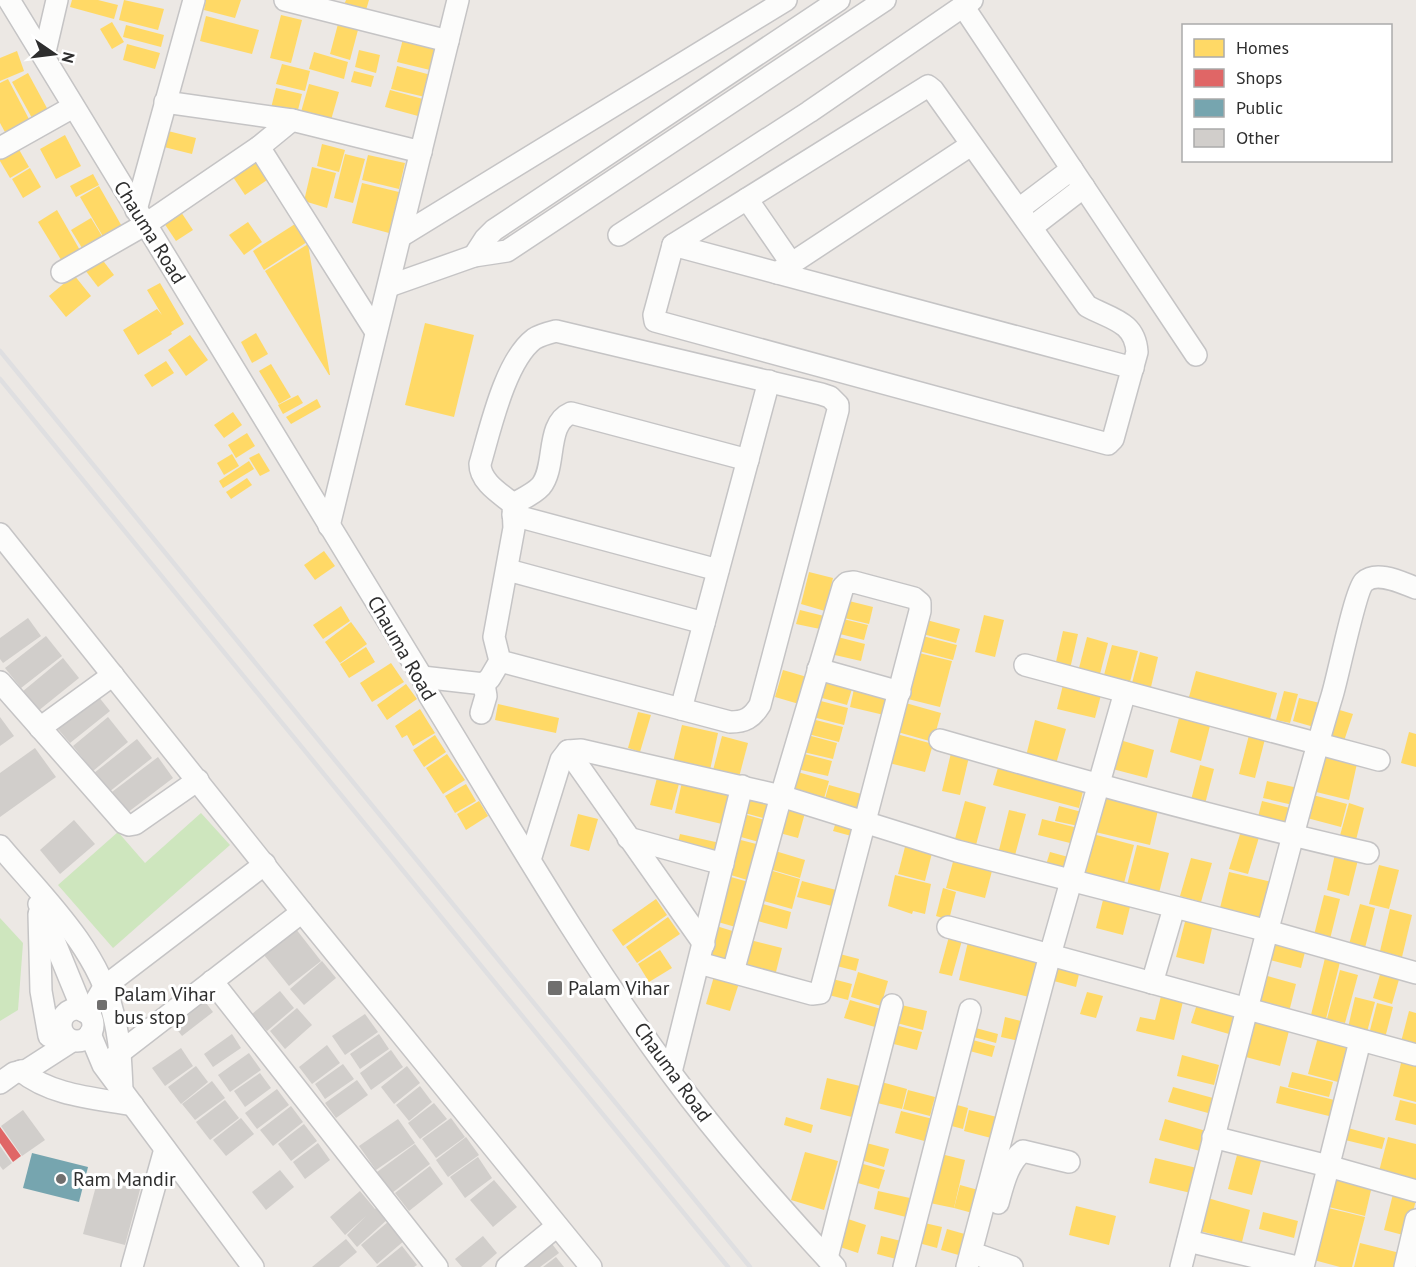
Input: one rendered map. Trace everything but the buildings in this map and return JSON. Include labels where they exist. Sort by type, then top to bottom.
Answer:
[{"type":"street","name":"Chauma Road","points":[[9,0],[578,937],[671,1072],[714,1129],[831,1262]]},
{"type":"street","points":[[44,56],[57,0]]},
{"type":"street","points":[[141,217],[165,102],[194,0]]},
{"type":"street","points":[[285,0],[447,41]]},
{"type":"street","points":[[330,526],[458,0]]},
{"type":"street","points":[[401,236],[786,0]]},
{"type":"street","points":[[474,256],[494,230],[839,0]]},
{"type":"street","points":[[389,286],[474,256],[507,250],[885,0]]},
{"type":"street","points":[[619,236],[800,118],[968,3],[1072,169],[1197,354]]},
{"type":"street","points":[[928,86],[1087,306],[1119,321],[1131,331],[1136,341],[1137,352],[1112,442],[1104,444],[657,323],[654,315],[673,245],[747,199],[928,86]]},
{"type":"street","points":[[165,102],[292,120],[421,152]]},
{"type":"street","points":[[0,148],[73,107]]},
{"type":"street","points":[[62,272],[141,217],[259,147],[292,120]]},
{"type":"street","points":[[784,268],[971,145]]},
{"type":"street","points":[[259,147],[376,332]]},
{"type":"street","points":[[1019,209],[1072,169]]},
{"type":"street","points":[[1032,227],[1084,187]]},
{"type":"street","points":[[747,199],[784,268]]},
{"type":"street","points":[[673,245],[784,268],[1133,368]]},
{"type":"street","points":[[500,661],[730,722],[740,722],[753,716],[760,705],[838,410],[838,405],[830,398],[769,381],[556,332],[543,334],[533,340],[519,355],[507,378],[480,464],[481,475],[513,510],[718,570]]},
{"type":"street","points":[[681,710],[769,381]]},
{"type":"street","points":[[513,510],[542,485],[558,425],[565,415],[571,413],[748,460]]},
{"type":"street","points":[[484,684],[500,661],[494,637],[508,570],[514,528],[513,510]]},
{"type":"street","points":[[0,534],[302,912],[591,1267]]},
{"type":"street","points":[[508,570],[704,623]]},
{"type":"street","points":[[1181,1267],[1246,1009],[1292,835],[1338,677],[1360,588],[1372,578],[1382,577],[1416,588]]},
{"type":"street","points":[[568,751],[628,838],[702,953],[733,972],[812,994],[820,993],[900,692],[920,603],[914,598],[854,582],[843,587],[781,796],[733,972]]},
{"type":"street","points":[[1024,665],[1378,760]]},
{"type":"street","points":[[818,669],[900,692]]},
{"type":"street","points":[[40,728],[113,675]]},
{"type":"street","points":[[422,677],[484,684]]},
{"type":"street","points":[[0,682],[119,818],[129,825],[135,824],[198,780]]},
{"type":"street","points":[[481,713],[486,696],[484,684]]},
{"type":"street","points":[[978,1253],[1050,955],[1125,692]]},
{"type":"street","points":[[940,740],[1098,785],[1368,853]]},
{"type":"street","points":[[530,860],[561,760],[568,751],[581,750],[781,796],[957,851],[1268,931],[1416,973]]},
{"type":"street","points":[[671,1072],[742,786]]},
{"type":"street","points":[[628,838],[723,864]]},
{"type":"street","points":[[0,846],[36,895],[79,943],[104,987],[113,1011],[128,1098]]},
{"type":"street","points":[[128,1098],[48,1088],[33,1081],[8,1077],[19,1062],[74,1027],[104,987],[265,864]]},
{"type":"street","points":[[36,895],[41,991],[74,1027],[253,1267]]},
{"type":"street","points":[[36,895],[74,1027]]},
{"type":"street","points":[[1152,983],[1174,908]]},
{"type":"street","points":[[103,1065],[302,912]]},
{"type":"street","points":[[948,927],[1416,1055]]},
{"type":"street","points":[[212,981],[437,1267]]},
{"type":"street","points":[[831,1262],[892,1005]]},
{"type":"street","points":[[904,1267],[970,1011]]},
{"type":"street","points":[[1304,1267],[1360,1041]]},
{"type":"street","points":[[1213,1137],[1416,1191]]},
{"type":"street","points":[[132,1267],[165,1149]]},
{"type":"street","points":[[978,1253],[1016,1156],[1023,1151],[1032,1152],[1069,1162]]},
{"type":"street","points":[[1405,1267],[1416,1220]]},
{"type":"street","points":[[507,1267],[557,1227]]},
{"type":"street","points":[[1188,1240],[1297,1267]]},
{"type":"street","points":[[978,1253],[1012,1267]]},
{"type":"green space","points":[[201,813],[230,845],[113,948],[58,885],[118,832],[145,863]]},
{"type":"green space","points":[[0,918],[23,943],[18,1010],[0,1021]]},
{"type":"railway","points":[[0,351],[750,1267]]},
{"type":"railway","points":[[0,379],[728,1267]]},
{"type":"place","name":"Palam Vihar","points":[[555,988]]},
{"type":"place","name":"Palam Vihar bus stop","points":[[102,1005]]},
{"type":"place","name":"Ram Mandir","points":[[61,1179]]}]
